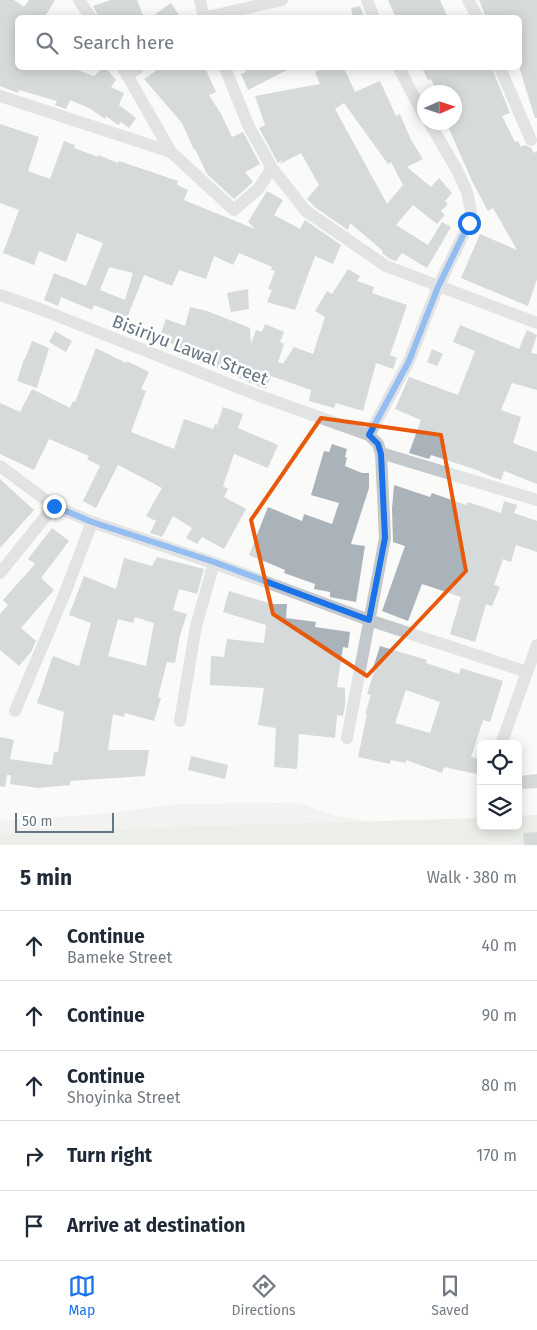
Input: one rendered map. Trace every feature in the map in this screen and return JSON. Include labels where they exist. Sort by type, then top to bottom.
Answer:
[{"type":"street","points":[[79,0],[89,15]]},
{"type":"street","points":[[200,0],[204,15]]},
{"type":"street","points":[[213,15],[282,0]]},
{"type":"street","points":[[367,0],[373,15]]},
{"type":"street","points":[[468,0],[476,15]]},
{"type":"street","points":[[129,70],[171,152],[234,210],[259,188],[272,168]]},
{"type":"street","points":[[226,70],[249,127],[272,168],[306,211],[386,266],[537,323]]},
{"type":"street","points":[[400,70],[417,103]]},
{"type":"street","points":[[501,70],[531,140]]},
{"type":"street","points":[[0,96],[171,152]]},
{"type":"street","points":[[347,738],[385,538],[381,454],[378,444],[369,435],[409,361],[438,287],[469,223],[471,211],[467,192],[457,170],[434,130]]},
{"type":"street","name":"Bisiriyu Lawal Street","points":[[0,295],[369,435]]},
{"type":"street","points":[[381,454],[537,500]]},
{"type":"street","points":[[0,466],[54,506],[92,522],[214,562],[369,620],[527,672]]},
{"type":"street","points":[[0,573],[54,506]]},
{"type":"street","points":[[15,711],[65,594],[92,522]]},
{"type":"street","points":[[180,721],[196,626],[214,562]]},
{"type":"street","points":[[502,740],[537,645]]},
{"type":"highlighted area","points":[[321,418],[441,435],[466,571],[367,676],[273,614],[251,520]]},
{"type":"shaded area","points":[[300,803],[332,815],[468,840],[537,839],[537,845],[0,845],[0,821],[101,814],[178,804]]},
{"type":"shaded area","points":[[537,815],[537,845],[0,845],[0,835],[119,829],[477,818],[477,830],[522,830],[522,816]]},
{"type":"building","points":[[0,0],[14,0],[24,7],[29,0],[55,0],[46,15],[15,15],[15,70],[78,70],[94,76],[101,70],[108,70],[116,80],[111,87],[124,93],[119,105],[136,118],[129,128],[121,122],[118,125],[106,116],[105,119],[89,108],[70,100],[66,109],[55,105],[57,101],[19,90],[18,93],[0,86]]},
{"type":"building","points":[[111,0],[137,0],[143,15],[98,15],[93,6]]},
{"type":"building","points":[[388,0],[440,0],[447,15],[395,15]]},
{"type":"building","points":[[479,0],[537,0],[537,118],[535,118],[520,70],[522,70],[522,15],[485,15]]},
{"type":"building","points":[[171,3],[179,15],[154,15]]},
{"type":"building","points":[[360,6],[364,15],[352,15],[351,8]]},
{"type":"building","points":[[157,70],[206,70],[216,92],[209,95],[232,137],[243,132],[260,164],[245,172],[253,182],[234,199],[207,174],[182,123],[144,79]]},
{"type":"building","points":[[246,70],[287,70],[248,90],[241,74],[246,72]]},
{"type":"building","points":[[320,70],[345,70],[355,92],[380,81],[396,116],[400,114],[411,140],[423,159],[407,167],[431,187],[439,178],[452,193],[445,201],[448,204],[441,211],[445,215],[437,224],[413,205],[396,225],[428,245],[442,222],[451,227],[427,268],[402,253],[396,261],[390,259],[350,223],[348,230],[316,208],[307,199],[319,185],[301,153],[280,164],[283,159],[278,163],[259,128],[265,125],[255,96],[320,84],[315,72]],"holes":[[[344,103],[388,164],[391,162],[403,185],[387,204],[335,109]]]},
{"type":"building","points":[[423,70],[493,70],[510,113],[502,116],[515,142],[518,141],[521,147],[525,145],[531,148],[534,153],[537,151],[537,279],[528,306],[461,278],[480,234],[517,250],[493,208],[488,211],[472,181],[450,130],[462,130],[462,85],[434,85],[431,79],[428,80]]},
{"type":"building","points":[[0,124],[39,137],[28,171],[50,179],[64,141],[75,145],[74,148],[98,157],[98,155],[118,163],[119,161],[178,181],[177,185],[188,190],[184,200],[255,229],[248,222],[267,191],[283,200],[274,215],[300,229],[305,220],[341,245],[333,264],[315,256],[295,310],[267,302],[272,290],[268,289],[275,271],[271,270],[272,267],[239,253],[233,265],[214,256],[206,279],[179,270],[172,286],[144,275],[127,318],[94,305],[92,310],[61,297],[58,306],[44,300],[54,273],[86,286],[103,243],[77,233],[66,262],[39,251],[34,265],[3,253],[19,210],[0,203]],"holes":[[[109,267],[133,273],[125,300],[100,290]]]},
{"type":"building","points":[[348,269],[360,276],[357,281],[374,287],[372,293],[407,305],[390,355],[397,358],[393,369],[376,363],[363,411],[336,403],[334,408],[309,401],[311,390],[271,376],[266,389],[213,366],[177,354],[179,346],[159,339],[166,319],[185,326],[190,307],[207,311],[250,328],[251,344],[256,330],[262,332],[265,324],[284,332],[280,342],[284,344],[278,362],[283,364],[294,347],[313,354],[325,317],[315,311],[327,291],[332,294]]},
{"type":"building","points":[[248,289],[249,309],[231,312],[227,293]]},
{"type":"building","points":[[460,325],[519,349],[527,330],[537,335],[531,353],[537,354],[537,390],[512,383],[501,410],[521,417],[513,443],[537,452],[537,484],[504,471],[501,480],[431,455],[429,459],[409,453],[421,420],[395,409],[409,377],[458,395],[475,351],[453,342]]},
{"type":"building","points":[[55,331],[72,341],[66,352],[49,342]]},
{"type":"building","points":[[32,341],[49,348],[37,388],[17,381]]},
{"type":"building","points":[[96,348],[149,372],[141,389],[146,391],[131,432],[174,449],[184,419],[213,429],[215,424],[217,425],[223,407],[243,414],[238,428],[278,445],[268,468],[234,454],[223,486],[228,489],[224,497],[246,509],[224,549],[202,537],[197,544],[186,538],[192,528],[173,516],[162,537],[150,533],[156,521],[146,516],[162,488],[118,465],[96,508],[83,501],[100,466],[87,459],[89,456],[49,439],[34,470],[0,454],[0,403],[20,412],[32,389],[70,408],[73,401],[75,402]]},
{"type":"building","points":[[432,349],[443,354],[437,366],[427,362]]},
{"type":"building","points":[[332,444],[347,449],[345,466],[362,473],[369,473],[369,488],[351,544],[365,546],[356,602],[330,597],[330,592],[314,589],[315,584],[284,573],[285,570],[249,555],[268,507],[302,521],[304,514],[332,524],[339,503],[311,495],[324,451],[329,452]]},
{"type":"building","points":[[0,479],[34,510],[0,548]]},
{"type":"building","points":[[394,485],[430,497],[432,493],[466,505],[468,502],[501,513],[504,501],[517,505],[514,513],[537,521],[537,552],[516,545],[511,562],[503,559],[494,585],[500,587],[492,606],[486,604],[475,642],[450,634],[461,597],[422,584],[408,621],[382,611],[405,546],[393,542],[392,509]]},
{"type":"building","points":[[52,528],[69,541],[41,578],[54,590],[21,628],[36,641],[31,652],[19,666],[0,650],[0,614],[8,605],[3,600],[35,564],[28,559]]},
{"type":"building","points":[[157,557],[204,569],[197,594],[179,589],[173,610],[187,614],[180,635],[175,663],[167,662],[158,697],[161,698],[154,721],[125,713],[124,717],[113,714],[108,750],[149,750],[145,776],[70,781],[70,785],[38,788],[10,784],[11,775],[7,775],[5,787],[0,786],[0,737],[14,740],[10,759],[52,765],[54,752],[58,752],[64,712],[37,703],[53,656],[79,666],[91,623],[69,615],[84,576],[116,589],[124,558],[152,566]],"holes":[[[135,617],[154,623],[146,666],[108,656],[118,619],[133,623]]]},
{"type":"building","points":[[229,591],[272,604],[287,604],[286,618],[316,622],[315,627],[350,632],[348,648],[343,647],[337,687],[345,688],[345,705],[343,716],[337,715],[335,738],[299,734],[297,769],[274,767],[276,728],[258,725],[264,688],[210,685],[211,656],[224,657],[227,639],[264,643],[266,625],[223,612]]},
{"type":"building","points":[[380,646],[427,660],[426,663],[459,674],[461,668],[503,681],[490,722],[483,720],[471,757],[477,758],[477,774],[444,767],[442,773],[406,760],[406,763],[391,760],[390,764],[358,757],[367,714],[365,714],[371,695],[367,694],[375,669],[373,668]],"holes":[[[406,690],[440,702],[430,733],[395,723]]]},
{"type":"building","points":[[191,756],[228,765],[225,779],[188,770]]},
{"type":"building","points":[[537,774],[537,788],[522,789],[522,776]]},
{"type":"building","points":[[537,832],[537,845],[524,845],[523,833]]},
{"type":"route","points":[[54,506],[92,522],[214,562],[369,620],[385,538],[381,454],[378,444],[369,435],[409,361],[438,287],[469,223]]}]
